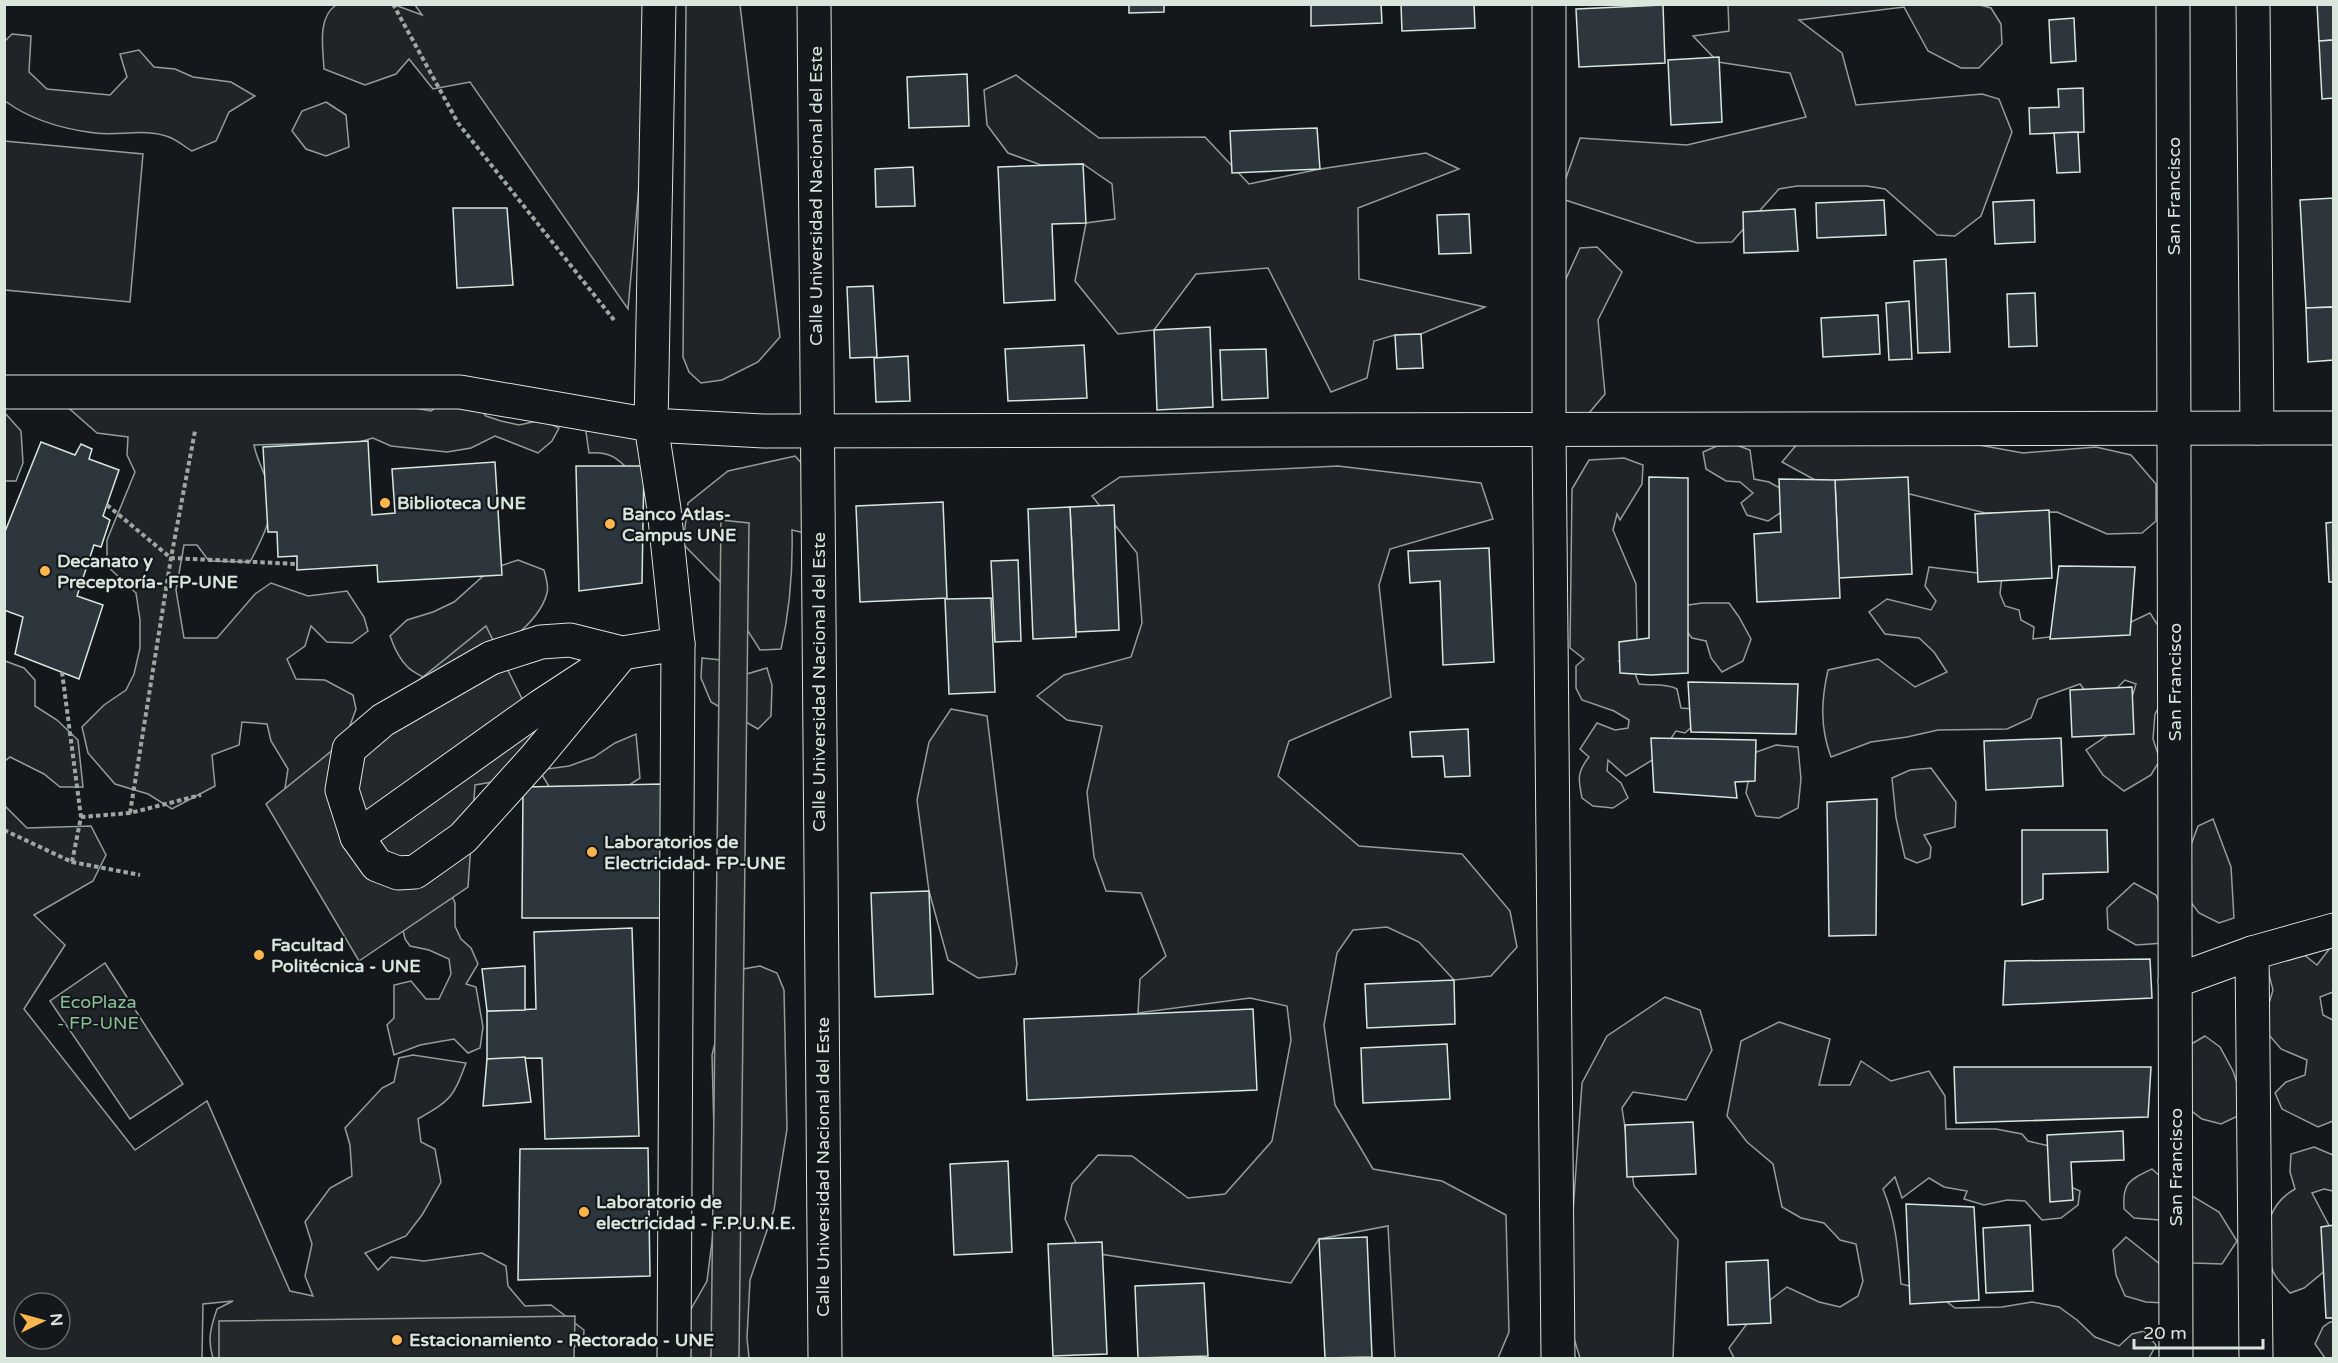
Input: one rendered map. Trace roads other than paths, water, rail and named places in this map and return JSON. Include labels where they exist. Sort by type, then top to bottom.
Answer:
[{"type":"street","points":[[659,4],[651,425],[664,509],[678,644],[674,1359]]},
{"type":"street","name":"Calle Universidad Nacional del Este","points":[[814,4],[825,1359]]},
{"type":"street","points":[[1549,4],[1550,429],[1558,1359]]},
{"type":"street","name":"San Francisco","points":[[2173,4],[2176,1359]]},
{"type":"street","points":[[2253,4],[2257,428]]},
{"type":"street","points":[[4,392],[460,392],[651,425],[764,431],[2334,428]]},
{"type":"street","points":[[622,653],[536,757],[463,838],[415,872],[398,873],[377,865],[357,837],[342,790],[349,749],[383,720],[491,658],[541,642],[570,640],[622,653],[678,644]]},
{"type":"street","points":[[357,837],[541,706],[622,653]]},
{"type":"street","points":[[2175,981],[2252,953],[2334,930]]},
{"type":"street","points":[[2252,953],[2256,1359]]},
{"type":"place","name":"Biblioteca UNE","points":[[385,503]]},
{"type":"place","name":"Banco Atlas- Campus UNE","points":[[610,524]]},
{"type":"place","name":"Decanato y Preceptoría- FP-UNE","points":[[45,571]]},
{"type":"place","name":"Laboratorios de Electricidad- FP-UNE","points":[[592,852]]},
{"type":"place","name":"Facultad Politécnica - UNE","points":[[259,955]]},
{"type":"place","name":"Laboratorio de electricidad - F.P.U.N.E.","points":[[584,1212]]},
{"type":"place","name":"Estacionamiento - Rectorado - UNE","points":[[397,1340]]},
{"type":"park label","name":"EcoPlaza - FP-UNE","points":[[98,1012]]}]
